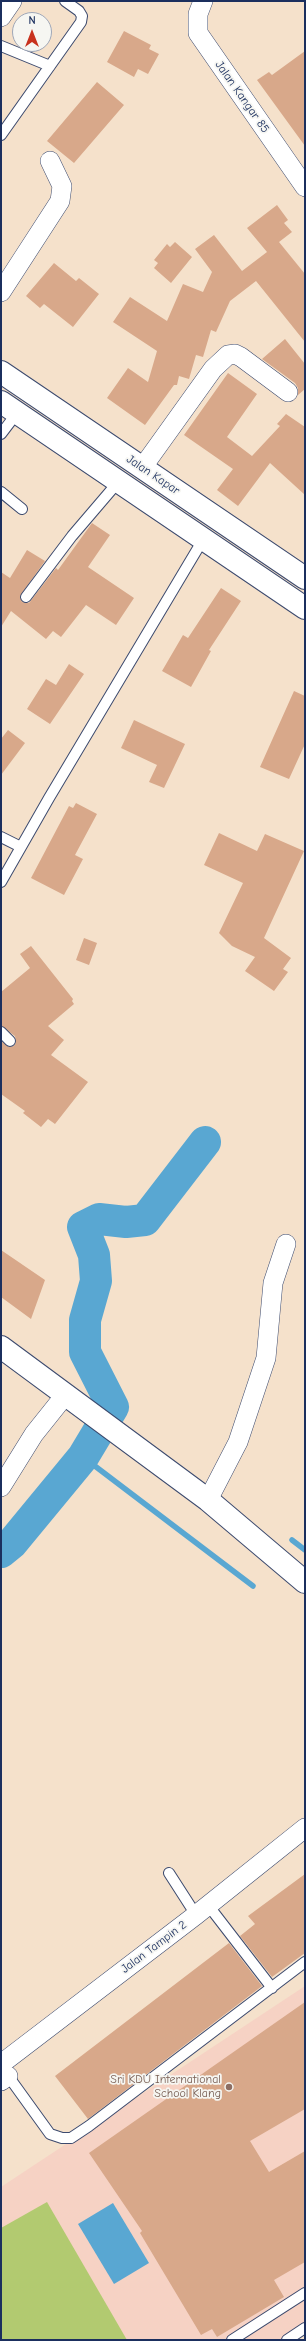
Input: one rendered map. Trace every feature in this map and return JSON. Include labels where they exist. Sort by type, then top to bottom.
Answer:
[{"type":"main road","name":"Jalan Kapar","points":[[1,372],[305,578]]},
{"type":"main road","name":"Jalan Kapar","points":[[9,408],[119,480],[305,608]]},
{"type":"main road","points":[[1,1346],[140,1451],[208,1500],[305,1582]]},
{"type":"street","points":[[1,17],[12,1]]},
{"type":"street","name":"Jalan Kangar 85","points":[[203,1],[198,14],[198,34],[305,187]]},
{"type":"street","points":[[1,292],[60,201],[62,186],[50,161]]},
{"type":"street","points":[[142,468],[213,369],[228,355],[235,354],[241,357],[288,392]]},
{"type":"street","points":[[208,1500],[238,1442],[266,1358],[273,1283],[286,1244]]},
{"type":"street","points":[[1,1487],[34,1434],[73,1400]]},
{"type":"street","name":"Jalan Tampin 2","points":[[3,2072],[305,1828]]},
{"type":"lane","points":[[1,135],[81,22],[82,16],[79,11],[65,1]]},
{"type":"lane","points":[[1,46],[50,66]]},
{"type":"lane","points":[[1,434],[9,408]]},
{"type":"lane","points":[[26,597],[72,536],[119,480]]},
{"type":"lane","points":[[1,492],[22,509]]},
{"type":"lane","points":[[1,882],[204,538]]},
{"type":"lane","points":[[1,837],[21,847]]},
{"type":"lane","points":[[1,1032],[10,1041]]},
{"type":"lane","points":[[169,1873],[272,1988]]},
{"type":"lane","points":[[3,2072],[50,2134],[62,2138],[71,2138],[89,2126],[305,1962]]},
{"type":"lane","points":[[232,2340],[305,2293]]},
{"type":"lane","points":[[287,2340],[305,2328]]},
{"type":"shaded area","name":"Sri KDU International School Klang","points":[[305,1986],[305,2334],[295,2340],[1,2340],[1,2187]]},
{"type":"green space","points":[[47,2202],[127,2340],[1,2340],[1,2228]]},
{"type":"water","points":[[113,2203],[149,2263],[114,2284],[78,2224]]},
{"type":"building","points":[[124,31],[151,45],[149,49],[159,54],[148,74],[138,69],[134,77],[107,62]]},
{"type":"building","points":[[305,51],[305,146],[257,80],[269,72],[272,75]]},
{"type":"building","points":[[97,82],[124,105],[74,163],[47,141]]},
{"type":"building","points":[[277,205],[288,220],[284,223],[292,232],[279,242],[305,274],[305,342],[256,281],[230,301],[216,332],[211,330],[203,357],[196,355],[189,379],[179,376],[177,385],[174,385],[145,425],[107,398],[128,368],[148,382],[157,351],[113,322],[130,297],[167,321],[183,284],[203,292],[212,272],[195,249],[214,235],[242,271],[267,252],[247,228]]},
{"type":"building","points":[[175,242],[192,257],[171,283],[154,268],[158,263],[154,260],[167,244],[170,247]]},
{"type":"building","points":[[54,263],[76,281],[79,278],[99,294],[73,327],[44,304],[40,308],[26,296]]},
{"type":"building","points":[[285,339],[305,364],[305,389],[298,395],[298,388],[295,383],[262,359]]},
{"type":"building","points":[[228,373],[257,394],[227,437],[252,456],[280,426],[277,424],[286,414],[305,427],[305,495],[270,463],[238,506],[217,490],[233,469],[184,435]]},
{"type":"building","points":[[92,523],[110,535],[88,567],[134,598],[116,625],[86,605],[61,637],[53,631],[46,639],[11,611],[1,627],[1,572],[10,578],[27,550],[45,561],[20,596],[22,602],[29,603],[56,568],[58,570]]},
{"type":"building","points":[[221,588],[241,601],[209,650],[211,651],[191,687],[162,671],[183,635],[188,638]]},
{"type":"building","points":[[69,664],[84,674],[50,724],[27,709],[46,679],[56,685]]},
{"type":"building","points":[[294,691],[305,696],[305,744],[289,779],[260,767]]},
{"type":"building","points":[[134,720],[185,744],[164,788],[149,782],[157,765],[121,748]]},
{"type":"building","points":[[8,730],[25,743],[1,775],[1,739]]},
{"type":"building","points":[[76,803],[97,814],[75,855],[83,859],[64,895],[31,878],[69,806],[73,808]]},
{"type":"building","points":[[219,833],[257,851],[265,834],[304,851],[264,938],[291,958],[283,969],[288,972],[274,991],[245,971],[255,957],[232,946],[219,933],[243,883],[204,865]]},
{"type":"building","points":[[84,938],[97,943],[89,965],[76,960]]},
{"type":"building","points":[[31,946],[73,999],[72,1001],[74,1004],[48,1026],[64,1040],[51,1055],[88,1082],[55,1124],[48,1119],[41,1127],[23,1113],[25,1111],[1,1094],[1,1041],[9,1047],[14,1046],[16,1042],[15,1036],[1,1026],[1,992],[30,968],[20,954]]},
{"type":"building","points":[[1,1250],[45,1280],[31,1319],[1,1297]]},
{"type":"building","points":[[305,1874],[305,1953],[272,1977],[240,1936],[255,1924],[248,1916]]},
{"type":"building","points":[[229,1943],[262,1986],[88,2119],[55,2076]]},
{"type":"building","points":[[305,2002],[305,2109],[250,2141],[269,2172],[305,2151],[305,2262],[274,2280],[284,2297],[217,2337],[212,2329],[201,2335],[140,2233],[142,2231],[89,2153]]},
{"type":"waterway","points":[[1,1552],[12,1543],[83,1457],[113,1407],[85,1352],[85,1320],[96,1281],[94,1255],[83,1227],[99,1219],[126,1222],[145,1220],[205,1142]]},
{"type":"waterway","points":[[83,1457],[253,1586]]},
{"type":"waterway","points":[[292,1540],[305,1550]]},
{"type":"place","name":"Sri KDU International School Klang","points":[[229,2087]]}]
